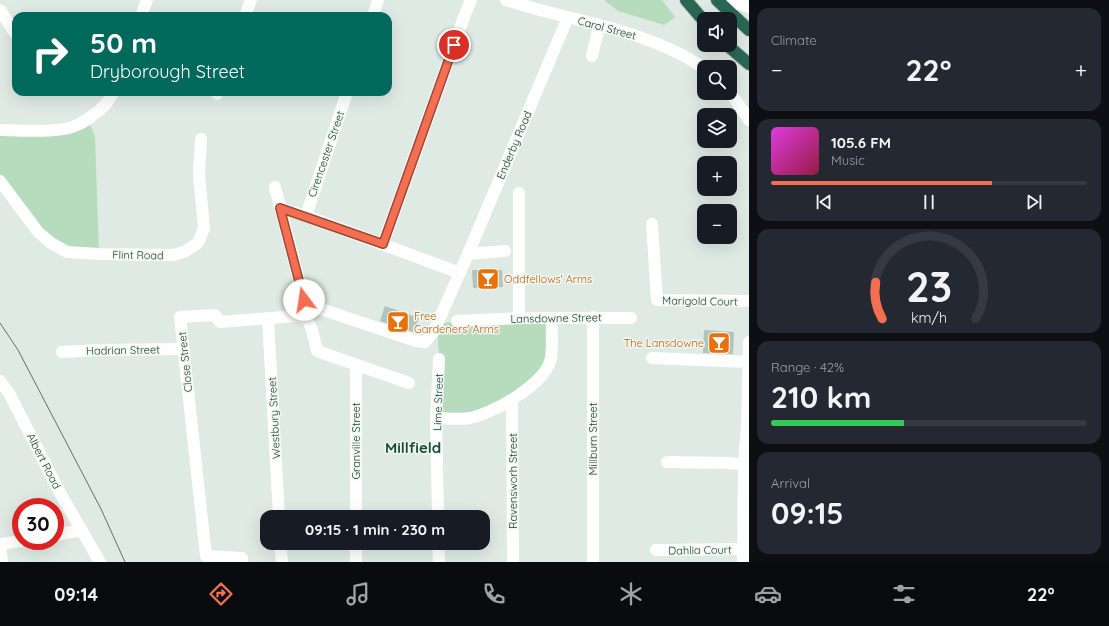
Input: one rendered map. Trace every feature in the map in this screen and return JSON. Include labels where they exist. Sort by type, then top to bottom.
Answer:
[{"type":"highway","points":[[686,0],[697,13]]},
{"type":"highway","points":[[717,0],[749,30]]},
{"type":"highway","points":[[736,52],[749,64]]},
{"type":"street","points":[[142,12],[147,0]]},
{"type":"street","points":[[246,12],[251,0]]},
{"type":"street","points":[[374,12],[378,0]]},
{"type":"street","points":[[383,244],[471,0]]},
{"type":"street","name":"Carol Street","points":[[506,0],[644,38],[669,48],[697,63]]},
{"type":"street","points":[[720,0],[749,7]]},
{"type":"street","points":[[0,10],[12,27]]},
{"type":"street","name":"Enderby Road","points":[[280,208],[304,300],[312,306],[416,341],[425,342],[434,331],[460,273],[568,17]]},
{"type":"street","points":[[592,56],[599,26]]},
{"type":"street","points":[[737,50],[749,54]]},
{"type":"street","points":[[0,130],[53,130],[72,127],[96,113],[106,104],[111,96]]},
{"type":"street","name":"Cirencester Street","points":[[306,216],[346,96]]},
{"type":"street","points":[[736,100],[749,120]]},
{"type":"street","name":"Flint Road","points":[[0,181],[38,232],[51,243],[67,252],[173,255],[184,252],[198,243],[204,228],[199,174],[201,139]]},
{"type":"street","points":[[275,187],[280,208],[306,216],[460,273]]},
{"type":"street","points":[[519,193],[519,318]]},
{"type":"street","name":"Marigold Court","points":[[652,224],[657,300],[749,301]]},
{"type":"street","points":[[468,254],[505,251]]},
{"type":"street","name":"Close Street","points":[[242,562],[242,558],[206,556],[180,317],[215,315],[220,322],[297,316],[302,317],[307,320],[310,325],[317,351],[409,384]]},
{"type":"street","name":"Millburn Street","points":[[593,317],[593,562]]},
{"type":"street","name":"Lansdowne Street","points":[[457,322],[519,318],[631,318]]},
{"type":"street","points":[[436,418],[469,418],[476,416],[512,400],[533,384],[540,377],[551,359],[552,318]]},
{"type":"street","name":"Westbury Street","points":[[268,319],[279,510]]},
{"type":"street","points":[[743,562],[746,549],[749,342]]},
{"type":"street","name":"Hadrian Street","points":[[62,352],[184,349]]},
{"type":"street","points":[[652,358],[748,362]]},
{"type":"street","name":"Lime Street","points":[[438,510],[436,418],[439,359]]},
{"type":"street","name":"Granville Street","points":[[356,365],[356,510]]},
{"type":"street","name":"Albert Road","points":[[0,381],[9,393],[60,493],[100,562]]},
{"type":"street","name":"Ravensworh Street","points":[[512,400],[513,562]]},
{"type":"street","points":[[667,462],[747,465]]},
{"type":"street","points":[[64,533],[82,530]]},
{"type":"street","points":[[2,562],[0,545],[12,543]]},
{"type":"street","name":"Dahlia Court","points":[[656,550],[746,549]]},
{"type":"street","points":[[281,550],[282,562]]},
{"type":"street","points":[[356,550],[356,562]]},
{"type":"street","points":[[438,550],[439,562]]},
{"type":"green space","points":[[604,0],[662,0],[675,17],[664,25],[618,11]]},
{"type":"green space","points":[[88,119],[95,137],[99,254],[51,243],[0,181],[0,130],[53,130]]},
{"type":"green space","points":[[552,318],[545,369],[488,411],[436,418],[439,359],[437,323]]},
{"type":"building","name":"Oddfellows' Arms","points":[[472,270],[502,270],[503,287],[473,288]]},
{"type":"building","name":"Free Gardeners' Arms","points":[[385,306],[419,318],[413,332],[380,321]]},
{"type":"building","name":"The Lansdowne","points":[[704,330],[734,332],[733,354],[703,353]]},
{"type":"tram line","points":[[0,323],[18,350],[101,509],[125,562]]},
{"type":"place","name":"Oddfellows' Arms","points":[[488,279]]},
{"type":"place","name":"Free Gardeners' Arms","points":[[398,322]]},
{"type":"place","name":"The Lansdowne","points":[[719,343]]},
{"type":"district","name":"Millfield","points":[[413,448]]},
{"type":"route","points":[[304,300],[280,208],[383,244],[454,45]]}]
